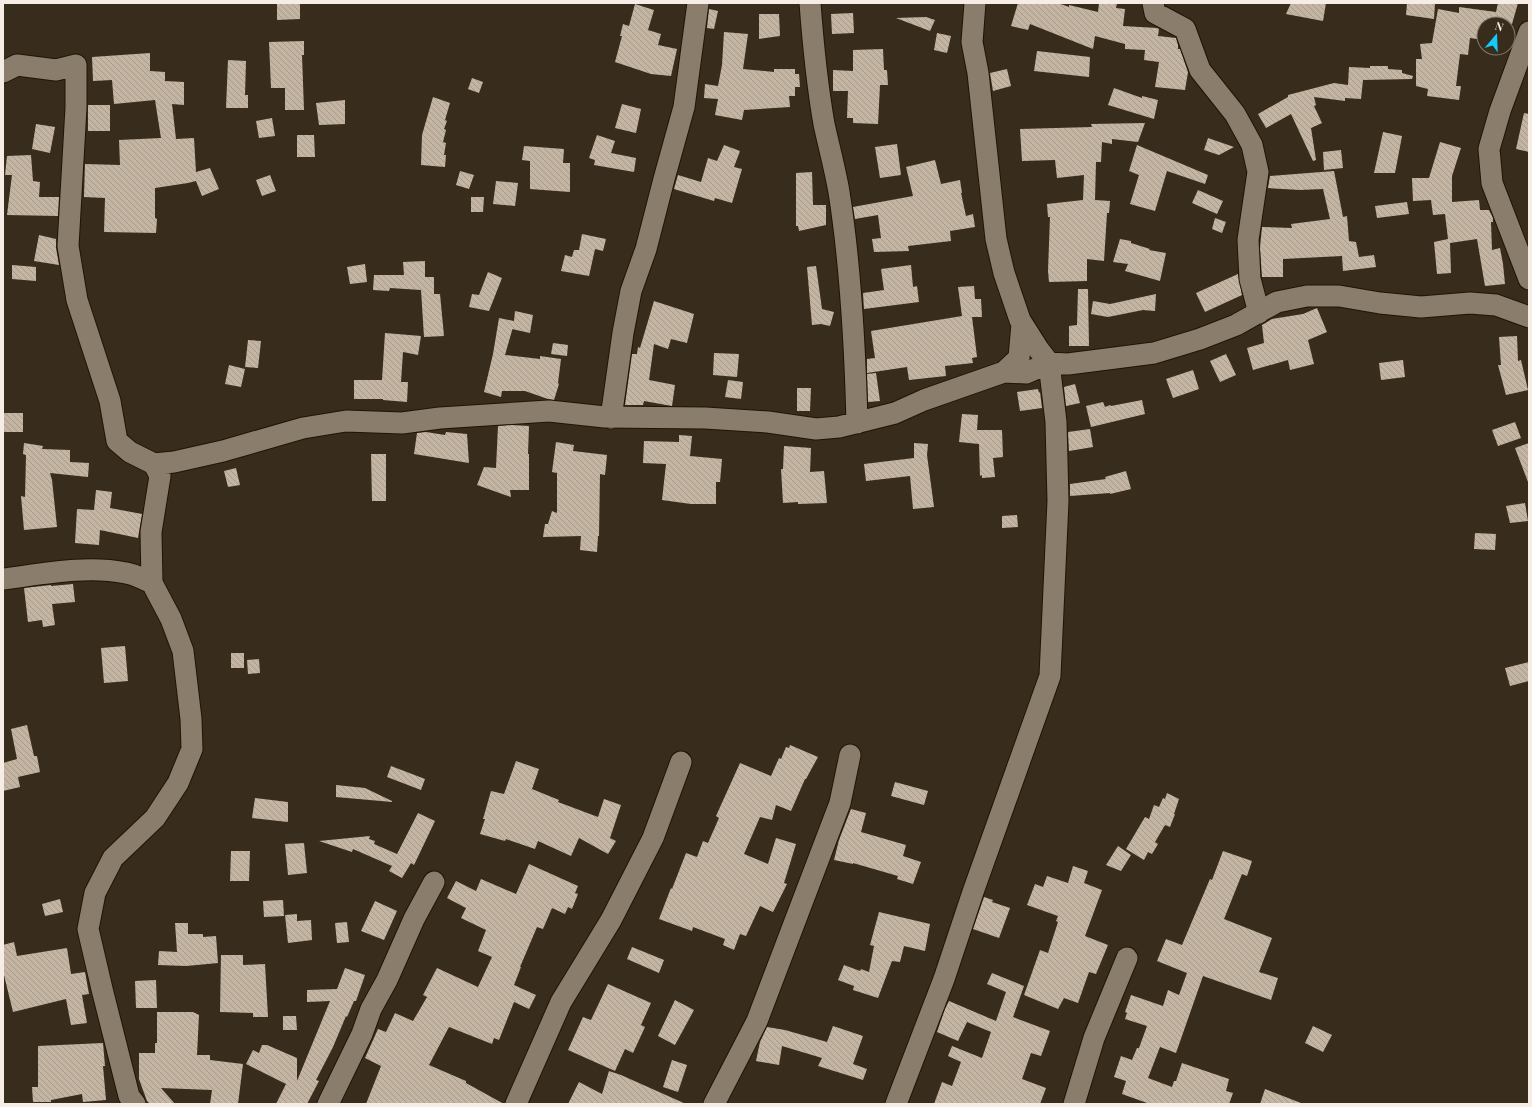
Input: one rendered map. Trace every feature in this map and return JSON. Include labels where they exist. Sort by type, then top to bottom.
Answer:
[{"type":"street","points":[[611,418],[623,333],[631,291],[646,249],[684,107],[698,3]]},
{"type":"street","points":[[810,3],[813,44],[824,122],[839,192],[848,267],[855,343],[857,422]]},
{"type":"street","points":[[896,1104],[944,979],[973,892],[1050,676],[1058,501],[1056,422],[1049,363],[1038,350],[1022,324],[1004,273],[996,239],[978,73],[972,42],[975,3]]},
{"type":"street","points":[[1153,3],[1155,13],[1185,29],[1200,70],[1235,114],[1252,145],[1258,172],[1248,240],[1250,279],[1259,313]]},
{"type":"street","points":[[1529,32],[1500,111],[1489,149],[1492,183],[1529,280]]},
{"type":"street","points":[[3,72],[17,65],[56,70],[76,65],[76,108],[68,246],[77,300],[110,401],[117,441],[130,452],[154,464],[174,462],[223,451],[302,428],[346,421],[402,423],[440,418],[549,411],[611,418],[706,418],[768,422],[816,429],[839,427],[895,413],[924,400],[1004,372],[1015,364],[1019,358],[1022,324]]},
{"type":"street","points":[[1004,372],[1026,372],[1049,363],[1068,364],[1154,353],[1236,326],[1277,302],[1307,296],[1339,296],[1380,303],[1421,307],[1470,303],[1496,305],[1529,317]]},
{"type":"street","points":[[134,1104],[129,1096],[88,929],[95,893],[113,858],[155,818],[178,783],[192,749],[191,719],[183,651],[171,619],[152,583],[151,532],[160,476],[154,464]]},
{"type":"street","points":[[3,578],[53,572],[94,570],[127,573],[152,583]]},
{"type":"street","points":[[714,1104],[757,1021],[840,803],[850,756]]},
{"type":"street","points":[[516,1104],[561,1002],[611,920],[652,838],[682,762]]},
{"type":"street","points":[[328,1104],[362,1034],[371,1009],[414,919],[434,882]]},
{"type":"street","points":[[1074,1104],[1094,1038],[1127,958]]},
{"type":"building","points":[[277,3],[300,3],[300,19],[277,20]]},
{"type":"building","points":[[1018,3],[1058,3],[1069,7],[1069,5],[1098,12],[1099,3],[1117,3],[1116,8],[1125,9],[1123,26],[1157,28],[1159,29],[1158,36],[1176,38],[1178,49],[1180,49],[1188,72],[1185,90],[1155,87],[1159,62],[1144,60],[1145,50],[1125,49],[1125,44],[1095,36],[1093,49],[1030,24],[1028,30],[1011,26]]},
{"type":"building","points":[[1291,3],[1326,3],[1323,21],[1286,14]]},
{"type":"building","points":[[1407,3],[1435,3],[1434,19],[1406,15]]},
{"type":"building","points":[[1498,3],[1518,3],[1514,16],[1476,16],[1476,39],[1470,38],[1468,55],[1460,54],[1456,86],[1461,86],[1459,100],[1427,96],[1428,89],[1416,86],[1416,59],[1422,59],[1420,44],[1432,43],[1438,9],[1459,13],[1459,7],[1496,12]]},
{"type":"building","points":[[635,4],[654,10],[648,30],[661,34],[658,45],[677,49],[671,76],[651,74],[615,62],[622,36],[620,36],[623,24],[629,26]]},
{"type":"building","points":[[709,9],[718,11],[714,29],[707,28]]},
{"type":"building","points":[[853,13],[854,33],[832,34],[831,14]]},
{"type":"building","points":[[759,14],[779,14],[780,36],[759,39]]},
{"type":"building","points":[[926,17],[935,20],[930,31],[896,18]]},
{"type":"building","points":[[724,32],[748,34],[743,69],[774,72],[774,69],[795,69],[795,74],[799,74],[800,87],[795,87],[795,96],[789,96],[790,107],[744,110],[742,120],[715,115],[718,99],[704,98],[705,84],[718,86],[722,65]]},
{"type":"building","points":[[937,33],[951,36],[947,53],[934,50]]},
{"type":"building","points":[[304,41],[304,55],[302,55],[304,110],[285,110],[285,88],[271,88],[269,42]]},
{"type":"building","points":[[883,49],[884,70],[887,70],[888,85],[880,85],[878,124],[853,123],[853,118],[847,118],[848,91],[833,91],[833,70],[853,71],[853,50]]},
{"type":"building","points":[[1037,51],[1090,57],[1089,77],[1034,71]]},
{"type":"building","points":[[150,53],[150,71],[165,72],[165,81],[184,82],[184,105],[172,104],[176,139],[194,138],[196,172],[210,168],[219,189],[202,196],[196,181],[155,188],[155,218],[157,219],[156,233],[104,232],[105,198],[84,197],[85,164],[120,165],[119,140],[161,138],[155,100],[114,104],[112,80],[93,81],[92,57]]},
{"type":"building","points":[[228,60],[246,61],[245,95],[248,95],[248,108],[226,108]]},
{"type":"building","points":[[1370,66],[1388,66],[1388,69],[1402,70],[1402,73],[1413,76],[1412,79],[1363,80],[1361,99],[1345,98],[1345,101],[1314,97],[1316,105],[1314,106],[1322,123],[1311,128],[1316,160],[1313,161],[1291,114],[1266,128],[1258,114],[1288,97],[1288,95],[1334,83],[1348,85],[1349,67],[1370,68]]},
{"type":"building","points":[[1007,69],[1011,86],[993,91],[990,73]]},
{"type":"building","points":[[472,78],[483,82],[479,93],[468,89]]},
{"type":"building","points":[[1114,88],[1142,98],[1142,96],[1158,100],[1154,119],[1108,105]]},
{"type":"building","points":[[433,97],[450,103],[444,129],[446,130],[443,142],[446,143],[444,155],[446,155],[445,167],[421,165],[422,135]]},
{"type":"building","points":[[345,100],[345,124],[319,125],[316,103]]},
{"type":"building","points":[[622,104],[641,109],[636,133],[615,128]]},
{"type":"building","points":[[88,105],[110,105],[110,131],[88,131]]},
{"type":"building","points":[[1524,113],[1529,114],[1529,152],[1516,149]]},
{"type":"building","points":[[272,118],[275,136],[259,138],[256,121]]},
{"type":"building","points":[[1145,123],[1138,142],[1112,139],[1112,144],[1102,142],[1101,162],[1096,162],[1095,200],[1110,201],[1109,213],[1107,213],[1104,261],[1087,259],[1087,281],[1049,282],[1050,217],[1048,217],[1047,204],[1083,200],[1084,175],[1057,178],[1055,160],[1022,161],[1020,129],[1092,127],[1091,124]]},
{"type":"building","points":[[36,124],[55,127],[50,153],[32,149]]},
{"type":"building","points":[[1383,132],[1402,136],[1395,173],[1374,173]]},
{"type":"building","points":[[297,135],[314,135],[315,157],[297,157]]},
{"type":"building","points":[[597,135],[615,141],[611,153],[636,158],[634,172],[594,165],[595,160],[589,158]]},
{"type":"building","points":[[1208,138],[1234,147],[1219,155],[1204,150]]},
{"type":"building","points":[[1440,142],[1461,148],[1452,176],[1452,202],[1479,200],[1480,210],[1489,210],[1493,218],[1493,222],[1491,222],[1492,250],[1500,248],[1505,284],[1485,286],[1477,239],[1450,243],[1451,273],[1437,274],[1434,242],[1448,239],[1445,214],[1433,215],[1431,200],[1413,201],[1412,178],[1429,178]]},
{"type":"building","points":[[897,144],[901,175],[880,178],[875,147]]},
{"type":"building","points":[[724,145],[740,151],[734,167],[742,169],[732,203],[715,198],[714,201],[674,189],[678,175],[701,182],[708,158],[717,161]]},
{"type":"building","points":[[1137,145],[1208,175],[1205,184],[1167,171],[1155,211],[1130,204],[1139,175],[1129,171]]},
{"type":"building","points":[[524,146],[564,149],[563,163],[570,163],[570,192],[530,189],[530,161],[522,160]]},
{"type":"building","points":[[1341,150],[1343,168],[1324,170],[1323,152]]},
{"type":"building","points":[[31,155],[33,181],[40,182],[39,197],[59,197],[58,216],[7,215],[12,175],[5,175],[7,156]]},
{"type":"building","points":[[935,160],[941,184],[960,180],[966,216],[973,214],[975,227],[950,231],[951,241],[908,246],[909,251],[874,252],[872,239],[881,238],[878,215],[855,219],[853,207],[913,196],[906,167]]},
{"type":"building","points":[[460,171],[474,175],[469,189],[456,185]]},
{"type":"building","points":[[1334,171],[1343,217],[1347,216],[1349,241],[1356,242],[1359,257],[1374,255],[1376,267],[1343,271],[1342,256],[1283,259],[1283,277],[1262,277],[1260,248],[1262,227],[1292,228],[1291,224],[1330,219],[1323,189],[1300,190],[1268,188],[1270,176]]},
{"type":"building","points":[[812,172],[813,205],[826,205],[826,225],[799,231],[798,226],[796,226],[796,173]]},
{"type":"building","points":[[270,175],[276,191],[262,196],[256,180]]},
{"type":"building","points":[[496,181],[518,183],[515,206],[493,204]]},
{"type":"building","points":[[1198,190],[1223,201],[1217,214],[1192,203]]},
{"type":"building","points":[[471,197],[484,197],[483,212],[471,212]]},
{"type":"building","points":[[1407,202],[1409,214],[1377,218],[1375,206]]},
{"type":"building","points":[[1215,218],[1226,222],[1222,233],[1212,229]]},
{"type":"building","points":[[582,234],[606,239],[603,251],[595,249],[589,276],[561,271],[565,255],[572,257],[574,250],[579,250]]},
{"type":"building","points":[[39,235],[56,239],[59,265],[34,261]]},
{"type":"building","points":[[1120,239],[1131,241],[1131,243],[1150,249],[1149,250],[1166,253],[1160,281],[1125,271],[1128,264],[1113,262]]},
{"type":"building","points":[[425,261],[425,277],[434,277],[434,294],[440,294],[444,336],[424,337],[421,290],[390,288],[389,291],[373,290],[374,275],[404,275],[403,262]]},
{"type":"building","points":[[365,264],[367,282],[350,284],[347,267]]},
{"type":"building","points":[[12,265],[36,267],[36,281],[12,279]]},
{"type":"building","points":[[911,265],[913,287],[917,286],[919,302],[864,309],[863,293],[884,290],[881,269]]},
{"type":"building","points":[[816,266],[822,309],[834,312],[830,326],[821,324],[812,325],[807,267]]},
{"type":"building","points":[[488,272],[502,278],[489,311],[469,307],[472,294],[479,295]]},
{"type":"building","points":[[1238,274],[1242,295],[1205,312],[1196,293]]},
{"type":"building","points":[[974,286],[975,299],[981,299],[982,317],[972,317],[977,357],[972,358],[973,363],[945,366],[946,376],[909,380],[907,367],[867,373],[867,359],[875,358],[871,331],[962,316],[958,287]]},
{"type":"building","points":[[1078,289],[1088,289],[1089,346],[1069,346],[1069,326],[1077,325]]},
{"type":"building","points":[[1156,294],[1155,311],[1143,310],[1108,317],[1091,314],[1093,301],[1110,304]]},
{"type":"building","points":[[654,301],[694,314],[687,343],[671,339],[668,349],[654,344],[649,380],[675,385],[672,406],[644,401],[643,405],[625,405],[632,354],[637,354],[638,347],[640,348]]},
{"type":"building","points":[[1317,308],[1327,332],[1308,340],[1314,364],[1290,370],[1288,360],[1253,370],[1247,348],[1264,343],[1262,325],[1272,319],[1303,314]]},
{"type":"building","points":[[515,311],[533,315],[530,333],[512,329],[505,355],[540,359],[540,356],[561,359],[559,384],[554,400],[525,391],[502,391],[501,397],[484,392],[493,354],[499,318],[514,321]]},
{"type":"building","points":[[385,333],[421,336],[418,355],[403,352],[401,382],[408,382],[407,402],[383,399],[354,399],[354,380],[382,380]]},
{"type":"building","points":[[1517,336],[1518,361],[1521,360],[1528,390],[1506,395],[1498,365],[1501,365],[1499,337]]},
{"type":"building","points":[[248,340],[261,341],[258,368],[245,367]]},
{"type":"building","points":[[553,343],[568,345],[567,356],[551,354]]},
{"type":"building","points":[[714,353],[739,354],[737,377],[713,375]]},
{"type":"building","points":[[1226,354],[1236,375],[1220,382],[1210,361]]},
{"type":"building","points":[[1403,360],[1405,377],[1381,380],[1379,363]]},
{"type":"building","points":[[229,365],[245,369],[241,387],[225,384]]},
{"type":"building","points":[[1193,370],[1199,389],[1173,398],[1166,379]]},
{"type":"building","points":[[876,373],[880,401],[868,402],[867,374]]},
{"type":"building","points":[[728,380],[743,382],[741,399],[725,397]]},
{"type":"building","points":[[1075,384],[1080,403],[1066,406],[1064,387]]},
{"type":"building","points":[[797,388],[811,388],[810,411],[797,411]]},
{"type":"building","points":[[1038,389],[1039,393],[1040,392],[1042,408],[1020,411],[1017,392]]},
{"type":"building","points":[[1142,400],[1145,414],[1091,427],[1086,406],[1103,402],[1105,407]]},
{"type":"building","points":[[3,413],[23,413],[23,432],[3,432]]},
{"type":"building","points":[[962,414],[978,415],[977,430],[1002,430],[1003,457],[993,458],[995,477],[982,478],[982,475],[980,476],[979,444],[959,442]]},
{"type":"building","points":[[1515,422],[1521,438],[1498,446],[1492,430]]},
{"type":"building","points":[[498,426],[529,426],[529,490],[510,490],[511,497],[477,485],[484,467],[496,468]]},
{"type":"building","points":[[1090,429],[1093,447],[1069,451],[1068,432]]},
{"type":"building","points":[[426,432],[445,435],[446,432],[467,434],[469,463],[414,454],[417,433]]},
{"type":"building","points":[[679,435],[692,436],[690,456],[722,459],[720,482],[716,482],[716,504],[691,504],[662,500],[666,464],[643,463],[644,441],[679,442]]},
{"type":"building","points":[[556,442],[574,445],[573,451],[607,455],[605,475],[600,474],[599,536],[597,552],[580,550],[581,536],[543,537],[545,524],[548,524],[552,511],[557,513],[557,473],[552,472]]},
{"type":"building","points":[[24,443],[43,446],[42,449],[70,450],[70,462],[89,463],[88,477],[50,473],[57,527],[24,530],[21,496],[25,497],[26,455],[23,454]]},
{"type":"building","points":[[914,443],[928,444],[927,455],[934,507],[913,509],[910,476],[866,481],[864,464],[914,458]]},
{"type":"building","points":[[1529,443],[1529,482],[1528,482],[1515,448]]},
{"type":"building","points":[[784,446],[811,448],[810,472],[824,471],[827,503],[783,503],[781,469],[783,469]]},
{"type":"building","points":[[371,454],[386,454],[386,501],[372,501]]},
{"type":"building","points":[[236,468],[240,485],[228,487],[224,471]]},
{"type":"building","points":[[1126,471],[1131,489],[1110,494],[1070,496],[1070,484],[1106,479],[1105,477]]},
{"type":"building","points":[[96,490],[112,492],[110,508],[142,514],[138,538],[100,530],[99,545],[75,543],[77,509],[94,510]]},
{"type":"building","points":[[1525,503],[1528,521],[1510,523],[1506,506]]},
{"type":"building","points":[[1017,515],[1018,527],[1002,528],[1002,516]]},
{"type":"building","points":[[1475,533],[1496,534],[1495,550],[1474,549]]},
{"type":"building","points":[[73,584],[75,602],[52,604],[55,625],[43,627],[42,620],[28,622],[24,588]]},
{"type":"building","points":[[125,646],[128,681],[104,683],[101,648]]},
{"type":"building","points":[[231,653],[244,653],[244,668],[231,668]]},
{"type":"building","points":[[259,659],[260,673],[248,674],[247,660]]},
{"type":"building","points":[[1529,662],[1529,681],[1510,686],[1505,668]]},
{"type":"building","points":[[27,725],[34,756],[37,756],[40,772],[18,777],[20,787],[3,791],[3,763],[17,759],[11,729]]},
{"type":"building","points":[[790,745],[818,757],[805,779],[791,811],[776,805],[772,820],[760,817],[744,854],[768,864],[776,838],[796,844],[784,883],[787,884],[773,912],[760,906],[746,936],[740,934],[734,950],[723,945],[725,939],[693,927],[692,931],[659,919],[686,853],[697,857],[703,841],[708,843],[719,818],[716,816],[740,763],[771,776],[779,758],[781,759],[786,747],[789,748]]},
{"type":"building","points":[[516,761],[539,769],[532,789],[559,800],[558,802],[598,817],[604,799],[621,805],[610,838],[616,841],[608,854],[579,838],[571,856],[538,841],[535,849],[506,839],[505,841],[480,834],[491,791],[504,794]]},
{"type":"building","points":[[391,766],[425,779],[421,790],[387,777]]},
{"type":"building","points":[[895,782],[928,791],[924,805],[891,796]]},
{"type":"building","points":[[336,785],[365,788],[392,802],[336,797]]},
{"type":"building","points":[[1167,793],[1179,799],[1175,814],[1170,827],[1165,825],[1155,842],[1158,844],[1152,854],[1148,852],[1144,860],[1126,849],[1145,817],[1149,819],[1154,805],[1159,807],[1163,798],[1165,799]]},
{"type":"building","points":[[255,798],[288,802],[288,822],[252,818]]},
{"type":"building","points":[[851,809],[866,813],[861,832],[906,845],[903,856],[921,862],[913,884],[897,879],[898,876],[853,863],[834,860],[839,840]]},
{"type":"building","points":[[418,813],[435,821],[414,865],[411,863],[402,878],[389,871],[392,866],[353,849],[352,852],[319,841],[370,836],[369,839],[375,841],[374,844],[397,854]]},
{"type":"building","points":[[304,843],[307,873],[288,875],[285,844]]},
{"type":"building","points":[[1118,846],[1131,855],[1121,871],[1106,865]]},
{"type":"building","points":[[231,851],[250,851],[249,881],[230,881]]},
{"type":"building","points":[[1223,851],[1252,861],[1247,876],[1242,874],[1224,919],[1272,938],[1259,972],[1278,978],[1271,1000],[1203,976],[1176,1053],[1160,1047],[1148,1078],[1172,1087],[1174,1081],[1176,1081],[1182,1063],[1229,1079],[1226,1091],[1233,1093],[1229,1104],[1150,1104],[1122,1094],[1126,1081],[1114,1077],[1121,1056],[1132,1060],[1137,1048],[1139,1048],[1147,1026],[1125,1019],[1127,1013],[1125,1012],[1131,995],[1163,1006],[1168,990],[1179,995],[1187,973],[1157,961],[1166,939],[1182,945],[1210,879],[1212,880]]},
{"type":"building","points":[[529,864],[578,886],[575,893],[578,894],[572,909],[568,907],[565,914],[552,908],[543,929],[537,927],[520,967],[514,985],[536,995],[529,1009],[514,1002],[499,1040],[494,1038],[492,1044],[449,1027],[429,1065],[466,1081],[466,1083],[504,1104],[366,1104],[381,1066],[365,1058],[378,1029],[386,1032],[395,1013],[413,1021],[427,997],[423,995],[437,968],[478,987],[492,957],[478,951],[486,930],[461,918],[466,908],[447,898],[456,881],[476,891],[481,879],[516,894]]},
{"type":"building","points":[[1073,866],[1088,871],[1084,883],[1102,890],[1085,936],[1108,945],[1096,974],[1089,972],[1078,1003],[1064,998],[1058,1009],[1024,995],[1040,950],[1048,953],[1058,922],[1056,921],[1058,916],[1027,905],[1035,884],[1043,887],[1047,876],[1068,883]]},
{"type":"building","points":[[984,897],[993,900],[992,902],[1010,908],[999,938],[973,929]]},
{"type":"building","points":[[60,899],[63,912],[45,916],[42,904]]},
{"type":"building","points":[[283,900],[284,916],[264,917],[263,901]]},
{"type":"building","points":[[375,901],[397,911],[384,940],[361,931]]},
{"type":"building","points":[[879,912],[930,924],[925,951],[904,946],[900,962],[892,961],[878,998],[853,990],[854,986],[838,980],[844,965],[860,971],[861,969],[869,972],[874,946],[870,945]]},
{"type":"building","points":[[297,914],[297,921],[311,920],[312,940],[288,943],[285,915]]},
{"type":"building","points":[[347,922],[349,942],[337,943],[335,923]]},
{"type":"building","points":[[175,923],[188,923],[188,934],[203,934],[203,937],[216,936],[218,963],[186,966],[158,965],[159,951],[177,952]]},
{"type":"building","points":[[14,942],[17,956],[67,948],[71,974],[85,972],[89,994],[82,995],[87,1023],[71,1025],[66,999],[13,1012],[3,971],[3,945]]},
{"type":"building","points":[[632,947],[664,960],[659,973],[627,959]]},
{"type":"building","points":[[221,955],[243,955],[243,965],[265,964],[268,1017],[253,1017],[253,1013],[220,1012]]},
{"type":"building","points":[[345,968],[365,975],[356,1001],[354,1001],[347,1017],[346,1016],[333,1047],[316,1080],[319,1081],[307,1104],[276,1104],[286,1084],[246,1064],[253,1050],[259,1053],[262,1045],[267,1045],[297,1058],[297,1081],[330,1001],[307,1002],[307,990],[337,989]]},
{"type":"building","points":[[992,973],[1024,986],[1013,1017],[1050,1031],[1041,1056],[1031,1053],[1022,1079],[1046,1088],[1040,1104],[934,1104],[942,1082],[952,1086],[961,1062],[948,1056],[952,1046],[982,1058],[991,1032],[967,1022],[958,1041],[937,1032],[945,1009],[949,1001],[996,1021],[1006,992],[987,984]]},
{"type":"building","points":[[156,980],[157,1008],[136,1008],[135,981]]},
{"type":"building","points":[[608,984],[651,1003],[641,1025],[645,1027],[633,1053],[625,1049],[615,1071],[568,1050],[583,1017],[591,1020]]},
{"type":"building","points":[[675,1000],[694,1010],[675,1045],[658,1036]]},
{"type":"building","points":[[157,1012],[193,1012],[199,1015],[197,1055],[210,1055],[210,1060],[243,1064],[238,1104],[210,1104],[212,1090],[161,1088],[175,1104],[150,1104],[147,1101],[139,1079],[139,1053],[155,1053],[155,1043],[157,1043]]},
{"type":"building","points":[[283,1016],[296,1016],[297,1030],[283,1030]]},
{"type":"building","points":[[833,1026],[863,1036],[853,1064],[867,1069],[863,1080],[818,1066],[822,1058],[782,1046],[779,1065],[756,1061],[760,1042],[767,1027],[785,1030],[827,1042]]},
{"type":"building","points":[[1313,1026],[1332,1035],[1323,1052],[1305,1043]]},
{"type":"building","points":[[103,1043],[105,1066],[103,1066],[106,1100],[83,1102],[82,1094],[51,1100],[51,1102],[33,1102],[32,1087],[38,1087],[38,1046]]},
{"type":"building","points":[[672,1060],[687,1065],[678,1092],[663,1087]]},
{"type":"building","points":[[609,1071],[686,1104],[568,1104],[579,1082],[602,1094]]},
{"type":"building","points":[[1265,1089],[1301,1103],[1301,1104],[1260,1104]]}]
